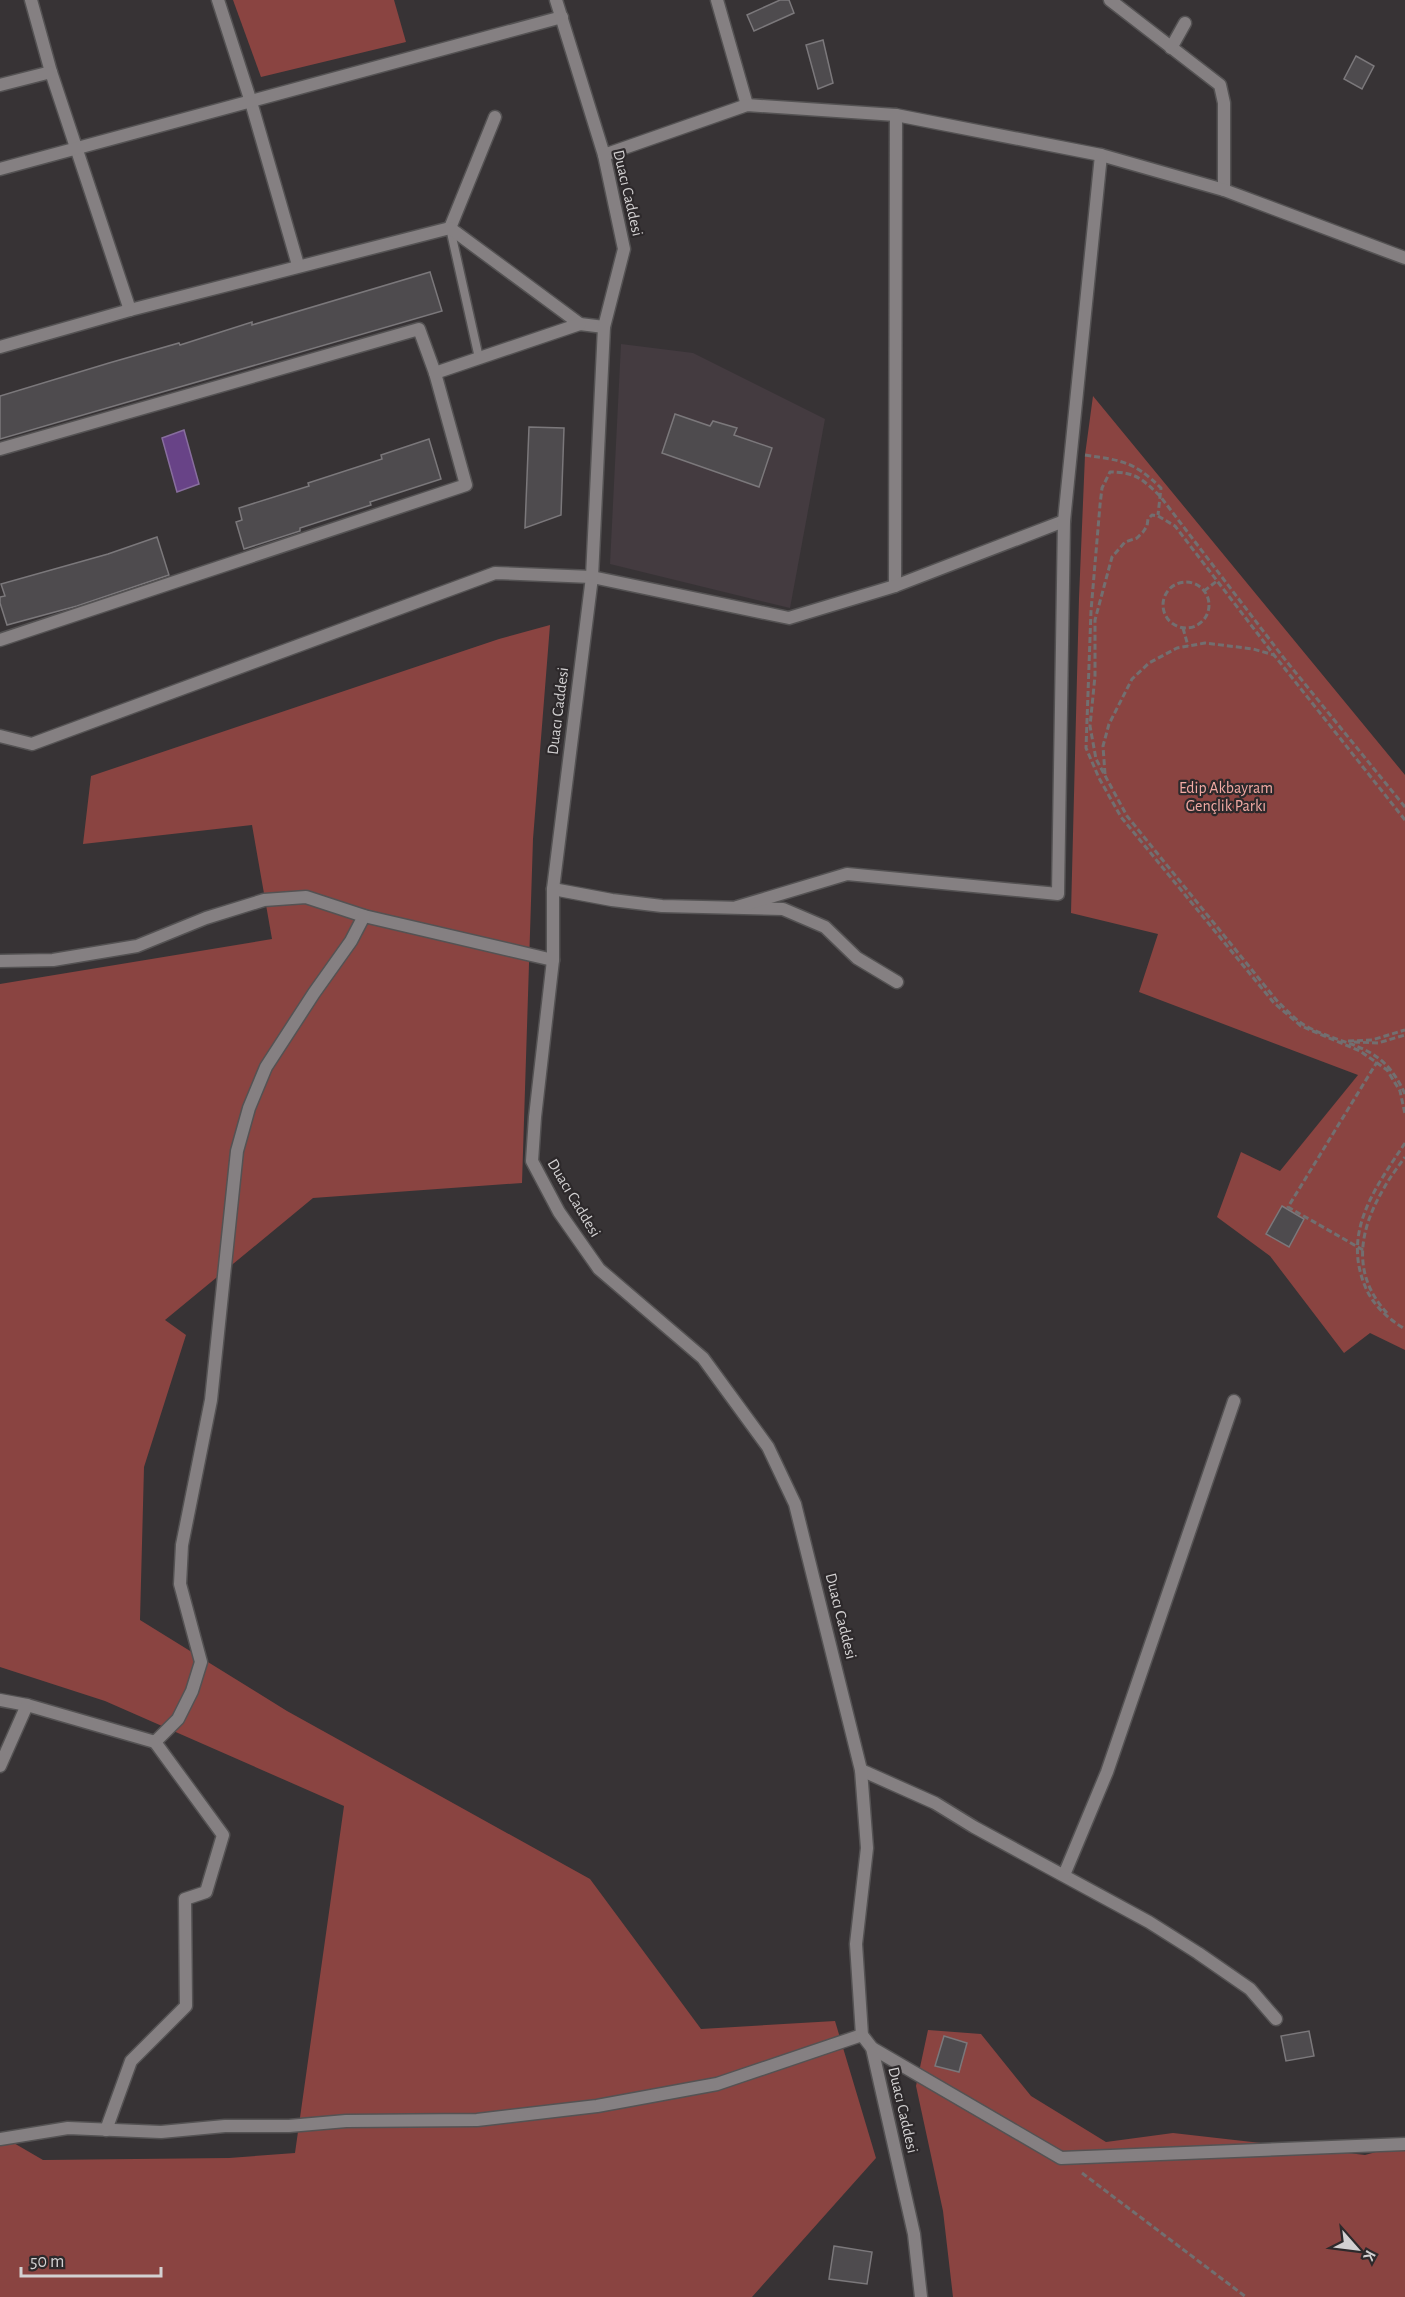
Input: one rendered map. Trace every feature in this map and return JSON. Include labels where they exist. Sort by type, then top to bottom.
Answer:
[{"type":"street","points":[[30,0],[51,72],[130,309]]},
{"type":"street","points":[[218,0],[251,102],[298,266]]},
{"type":"street","name":"Duacı Caddesi","points":[[556,0],[604,155],[624,249],[604,327],[592,577],[553,889],[553,960],[532,1161],[560,1212],[600,1269],[703,1358],[768,1447],[795,1504],[861,1770],[867,1848],[856,1944],[862,2035],[872,2048],[914,2234],[921,2297]]},
{"type":"street","points":[[717,0],[747,105]]},
{"type":"street","points":[[1110,0],[1220,85],[1224,103],[1224,190]]},
{"type":"street","points":[[0,169],[562,17]]},
{"type":"street","points":[[1171,48],[1185,23]]},
{"type":"street","points":[[0,85],[51,72]]},
{"type":"street","points":[[604,155],[747,105],[896,115],[1101,155],[1224,190],[1405,258]]},
{"type":"street","points":[[895,586],[896,115]]},
{"type":"street","points":[[450,228],[495,117]]},
{"type":"street","points":[[737,907],[847,874],[1058,894],[1064,521],[1101,155]]},
{"type":"street","points":[[0,347],[130,309],[450,228]]},
{"type":"street","points":[[450,228],[580,324]]},
{"type":"street","points":[[435,373],[580,324],[604,327]]},
{"type":"street","points":[[0,449],[419,329],[435,373],[466,485],[0,640]]},
{"type":"street","points":[[0,736],[32,744],[495,573],[592,577],[789,618],[895,586],[1064,521]]},
{"type":"street","points":[[553,889],[662,906],[783,909],[804,916],[825,927],[857,958],[897,982]]},
{"type":"street","points":[[0,961],[53,960],[137,946],[206,918],[264,900],[306,897],[364,916],[553,960]]},
{"type":"street","points":[[155,1742],[178,1719],[192,1691],[201,1662],[180,1584],[182,1545],[211,1400],[237,1150],[249,1108],[266,1067],[351,941],[364,916]]},
{"type":"street","points":[[1064,1875],[1107,1772],[1233,1401]]},
{"type":"street","points":[[0,1700],[27,1705],[155,1742],[223,1835],[206,1892],[185,1899],[186,2006],[131,2061],[106,2130]]},
{"type":"street","points":[[0,1767],[27,1705]]},
{"type":"street","points":[[861,1770],[935,1803],[974,1827],[1149,1922],[1250,1989],[1276,2019]]},
{"type":"street","points":[[0,2139],[68,2128],[161,2132],[225,2126],[289,2126],[346,2121],[477,2120],[597,2106],[717,2084],[862,2035]]},
{"type":"street","points":[[872,2048],[1061,2158],[1405,2144]]},
{"type":"lane","points":[[450,228],[479,358]]},
{"type":"path","points":[[1071,455],[1124,462],[1142,470],[1161,488],[1158,516]]},
{"type":"path","points":[[1405,807],[1283,657],[1160,496],[1142,479],[1127,472],[1110,472],[1101,488],[1091,611],[1086,748],[1100,778],[1121,817],[1274,1003],[1301,1026],[1378,1060],[1397,1076],[1405,1094]]},
{"type":"path","points":[[1405,820],[1175,526],[1152,515],[1143,532],[1137,538],[1125,542],[1112,557],[1095,620],[1095,676],[1090,726],[1096,759],[1127,816],[1278,1002],[1304,1025],[1372,1053],[1387,1070],[1400,1091],[1405,1114]]},
{"type":"path","points":[[1204,591],[1217,580]]},
{"type":"path","points":[[1183,582],[1192,583],[1204,591],[1209,605],[1207,615],[1200,624],[1183,628],[1169,621],[1164,612],[1163,602],[1166,592],[1183,582]]},
{"type":"path","points":[[1183,628],[1188,646]]},
{"type":"path","points":[[1105,776],[1103,746],[1108,724],[1132,679],[1149,663],[1177,648],[1205,643],[1229,645],[1274,655]]},
{"type":"path","points":[[1348,1042],[1372,1040],[1405,1030]]},
{"type":"path","points":[[1339,1042],[1378,1043],[1405,1035]]},
{"type":"path","points":[[1363,1250],[1288,1207],[1378,1060]]},
{"type":"path","points":[[1405,1143],[1381,1178],[1363,1216],[1356,1246],[1356,1261],[1367,1290],[1377,1305],[1395,1323],[1405,1328]]},
{"type":"path","points":[[1405,1157],[1384,1188],[1363,1234],[1363,1268],[1370,1290],[1394,1320],[1405,1328]]},
{"type":"path","points":[[1061,2158],[1246,2297]]},
{"type":"shaded area","points":[[621,344],[693,353],[825,419],[790,608],[610,564]]},
{"type":"shaded area","points":[[184,430],[199,484],[177,492],[162,438]]},
{"type":"green space","points":[[233,0],[394,0],[406,42],[261,77]]},
{"type":"green space","name":"Edip Akbayram Gençlik Parkı","points":[[1093,396],[1405,775],[1405,1350],[1370,1333],[1344,1353],[1270,1256],[1217,1217],[1241,1152],[1280,1171],[1358,1075],[1139,992],[1158,934],[1071,913],[1085,455]]},
{"type":"green space","points":[[550,625],[533,839],[522,1183],[313,1198],[165,1320],[186,1335],[144,1467],[140,1620],[287,1711],[590,1879],[701,2029],[835,2021],[876,2158],[752,2297],[0,2297],[0,2135],[43,2160],[229,2158],[295,2153],[344,1806],[105,1701],[0,1667],[0,984],[272,939],[252,825],[83,844],[91,776],[499,639]]},
{"type":"green space","points":[[928,2030],[981,2034],[1031,2096],[1106,2142],[1173,2133],[1365,2155],[1405,2144],[1405,2297],[953,2297],[943,2211],[916,2086]]},
{"type":"building","points":[[780,0],[789,0],[794,13],[754,31],[747,15]]},
{"type":"building","points":[[823,40],[833,83],[818,89],[806,45]]},
{"type":"building","points":[[1356,56],[1374,66],[1362,89],[1344,79]]},
{"type":"building","points":[[430,272],[442,311],[0,439],[0,396]]},
{"type":"building","points":[[675,414],[710,426],[713,421],[737,428],[734,435],[772,448],[759,487],[662,453]]},
{"type":"building","points":[[529,427],[564,428],[561,515],[525,528]]},
{"type":"building","points":[[429,439],[441,479],[370,502],[371,505],[244,549],[236,522],[242,520],[239,508],[309,486],[308,483],[382,459],[381,455]]},
{"type":"building","points":[[157,537],[169,575],[77,606],[7,625],[0,603],[0,597],[5,596],[1,584],[108,554]]},
{"type":"building","points":[[1282,1206],[1304,1219],[1289,1247],[1266,1234]]},
{"type":"building","points":[[1309,2031],[1314,2056],[1286,2061],[1281,2036]]},
{"type":"building","points":[[944,2036],[967,2043],[959,2072],[935,2066]]},
{"type":"building","points":[[834,2246],[872,2252],[867,2284],[829,2279]]}]
